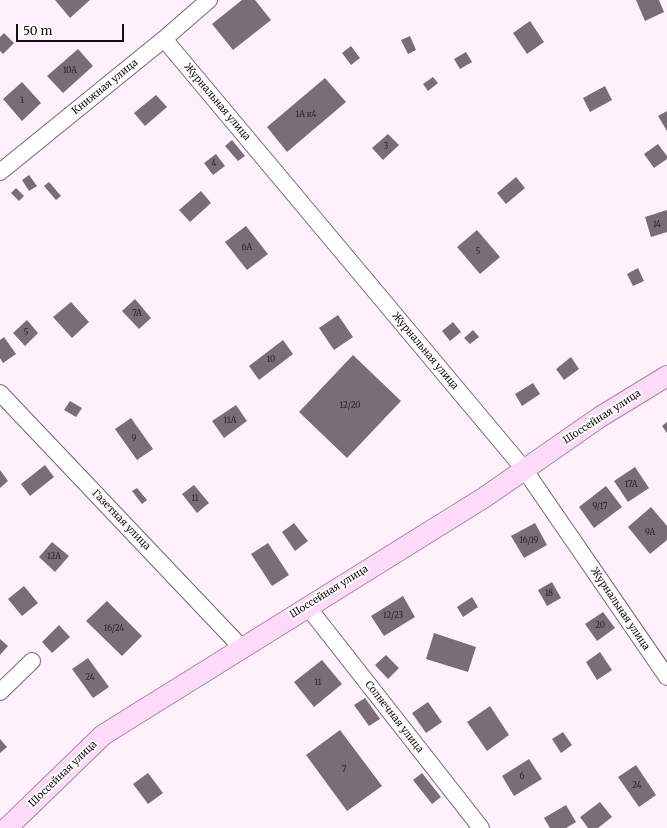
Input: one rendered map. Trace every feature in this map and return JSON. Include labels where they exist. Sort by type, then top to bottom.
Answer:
[{"type":"main road","name":"Шоссейная улица","points":[[7,828],[103,735],[241,647],[490,494],[600,417],[667,376]]},
{"type":"street","name":"Книжная улица","points":[[1,169],[164,39],[209,0]]},
{"type":"street","name":"Журнальная улица","points":[[164,39],[524,469],[667,677]]},
{"type":"street","name":"Газетная улица","points":[[0,393],[241,647]]},
{"type":"street","name":"Солнечная улица","points":[[307,606],[481,828]]},
{"type":"street","points":[[0,692],[32,661]]},
{"type":"building","points":[[55,0],[90,0],[70,18]]},
{"type":"building","points":[[242,0],[255,0],[271,20],[233,50],[212,24]]},
{"type":"building","points":[[636,0],[659,0],[664,12],[645,21]]},
{"type":"building","points":[[530,21],[544,42],[527,54],[513,33]]},
{"type":"building","points":[[4,33],[14,43],[3,54],[0,51],[0,37]]},
{"type":"building","points":[[410,36],[416,50],[408,54],[401,40]]},
{"type":"building","points":[[351,46],[360,58],[351,65],[342,53]]},
{"type":"building","points":[[78,49],[93,66],[63,93],[47,76]]},
{"type":"building","points":[[466,52],[472,62],[460,69],[454,59]]},
{"type":"building","points":[[433,77],[438,83],[428,91],[423,84]]},
{"type":"building","points":[[325,78],[346,102],[287,152],[267,127]]},
{"type":"building","points":[[22,82],[41,103],[22,121],[3,99]]},
{"type":"building","points":[[605,86],[612,100],[590,112],[583,98]]},
{"type":"building","points":[[156,95],[167,107],[145,126],[134,113]]},
{"type":"building","points":[[667,111],[667,131],[658,116]]},
{"type":"building","points":[[388,134],[399,145],[383,160],[372,148]]},
{"type":"building","points":[[232,140],[245,156],[238,161],[225,146]]},
{"type":"building","points":[[658,144],[667,156],[667,159],[654,168],[644,154]]},
{"type":"building","points":[[216,154],[225,166],[213,175],[204,163]]},
{"type":"building","points":[[29,175],[37,186],[29,191],[22,180]]},
{"type":"building","points":[[516,177],[525,188],[506,204],[497,193]]},
{"type":"building","points":[[49,182],[61,196],[56,200],[44,186]]},
{"type":"building","points":[[16,188],[24,196],[19,201],[11,193]]},
{"type":"building","points":[[201,191],[211,203],[190,222],[179,210]]},
{"type":"building","points":[[667,210],[667,232],[651,237],[645,217]]},
{"type":"building","points":[[246,226],[268,254],[247,270],[225,242]]},
{"type":"building","points":[[477,230],[500,257],[480,274],[457,247]]},
{"type":"building","points":[[638,268],[644,281],[633,286],[627,274]]},
{"type":"building","points":[[135,299],[151,318],[139,329],[122,311]]},
{"type":"building","points":[[71,302],[89,322],[72,338],[53,317]]},
{"type":"building","points":[[338,315],[353,337],[334,350],[319,328]]},
{"type":"building","points":[[27,320],[38,333],[25,346],[13,333]]},
{"type":"building","points":[[453,322],[461,332],[450,341],[442,331]]},
{"type":"building","points":[[473,330],[479,337],[470,344],[464,338]]},
{"type":"building","points":[[4,337],[16,354],[3,363],[0,358],[0,340]]},
{"type":"building","points":[[283,340],[293,354],[259,380],[249,366]]},
{"type":"building","points":[[353,355],[401,401],[347,458],[299,412]]},
{"type":"building","points":[[571,357],[579,369],[564,380],[556,369]]},
{"type":"building","points":[[533,383],[540,394],[522,406],[515,394]]},
{"type":"building","points":[[70,401],[82,408],[76,417],[64,410]]},
{"type":"building","points":[[236,405],[247,421],[224,438],[212,421]]},
{"type":"building","points":[[131,418],[153,449],[137,460],[115,429]]},
{"type":"building","points":[[667,422],[667,433],[662,426]]},
{"type":"building","points":[[45,465],[54,477],[30,496],[21,484]]},
{"type":"building","points":[[635,467],[649,488],[628,502],[614,481]]},
{"type":"building","points":[[0,470],[8,481],[0,488]]},
{"type":"building","points":[[194,485],[209,503],[197,513],[182,494]]},
{"type":"building","points":[[606,486],[622,507],[594,528],[579,507]]},
{"type":"building","points":[[137,488],[147,500],[142,504],[132,491]]},
{"type":"building","points":[[651,507],[667,526],[667,540],[650,554],[628,527]]},
{"type":"building","points":[[294,523],[308,541],[295,551],[282,532]]},
{"type":"building","points":[[535,523],[547,545],[524,558],[511,536]]},
{"type":"building","points":[[52,542],[69,556],[55,572],[39,557]]},
{"type":"building","points":[[268,543],[289,575],[272,586],[251,554]]},
{"type":"building","points":[[552,582],[561,598],[547,606],[538,590]]},
{"type":"building","points":[[24,586],[38,603],[22,616],[8,599]]},
{"type":"building","points":[[403,596],[415,617],[384,636],[371,616]]},
{"type":"building","points":[[472,597],[478,607],[463,617],[457,607]]},
{"type":"building","points":[[107,601],[142,636],[122,656],[86,621]]},
{"type":"building","points":[[603,612],[615,628],[597,641],[585,624]]},
{"type":"building","points":[[59,625],[70,637],[52,653],[42,642]]},
{"type":"building","points":[[434,633],[476,647],[468,672],[426,659]]},
{"type":"building","points":[[0,639],[8,646],[0,655]]},
{"type":"building","points":[[600,652],[612,670],[597,680],[586,662]]},
{"type":"building","points":[[386,655],[399,668],[388,679],[375,665]]},
{"type":"building","points":[[88,658],[109,687],[93,698],[72,669]]},
{"type":"building","points":[[322,660],[342,684],[314,707],[294,682]]},
{"type":"building","points":[[365,698],[380,719],[369,726],[354,705]]},
{"type":"building","points":[[428,702],[442,722],[426,733],[412,713]]},
{"type":"building","points":[[490,706],[509,735],[487,751],[467,722]]},
{"type":"building","points":[[340,730],[382,786],[347,811],[306,755]]},
{"type":"building","points":[[563,732],[572,745],[561,753],[552,739]]},
{"type":"building","points":[[0,739],[7,747],[0,753]]},
{"type":"building","points":[[529,759],[542,779],[514,796],[502,776]]},
{"type":"building","points":[[636,765],[656,795],[639,807],[618,777]]},
{"type":"building","points":[[148,773],[163,793],[148,804],[133,784]]},
{"type":"building","points":[[422,773],[441,797],[432,804],[413,780]]},
{"type":"building","points":[[600,802],[612,817],[598,828],[588,828],[580,817]]},
{"type":"building","points":[[566,805],[576,822],[566,828],[550,828],[544,818]]}]
